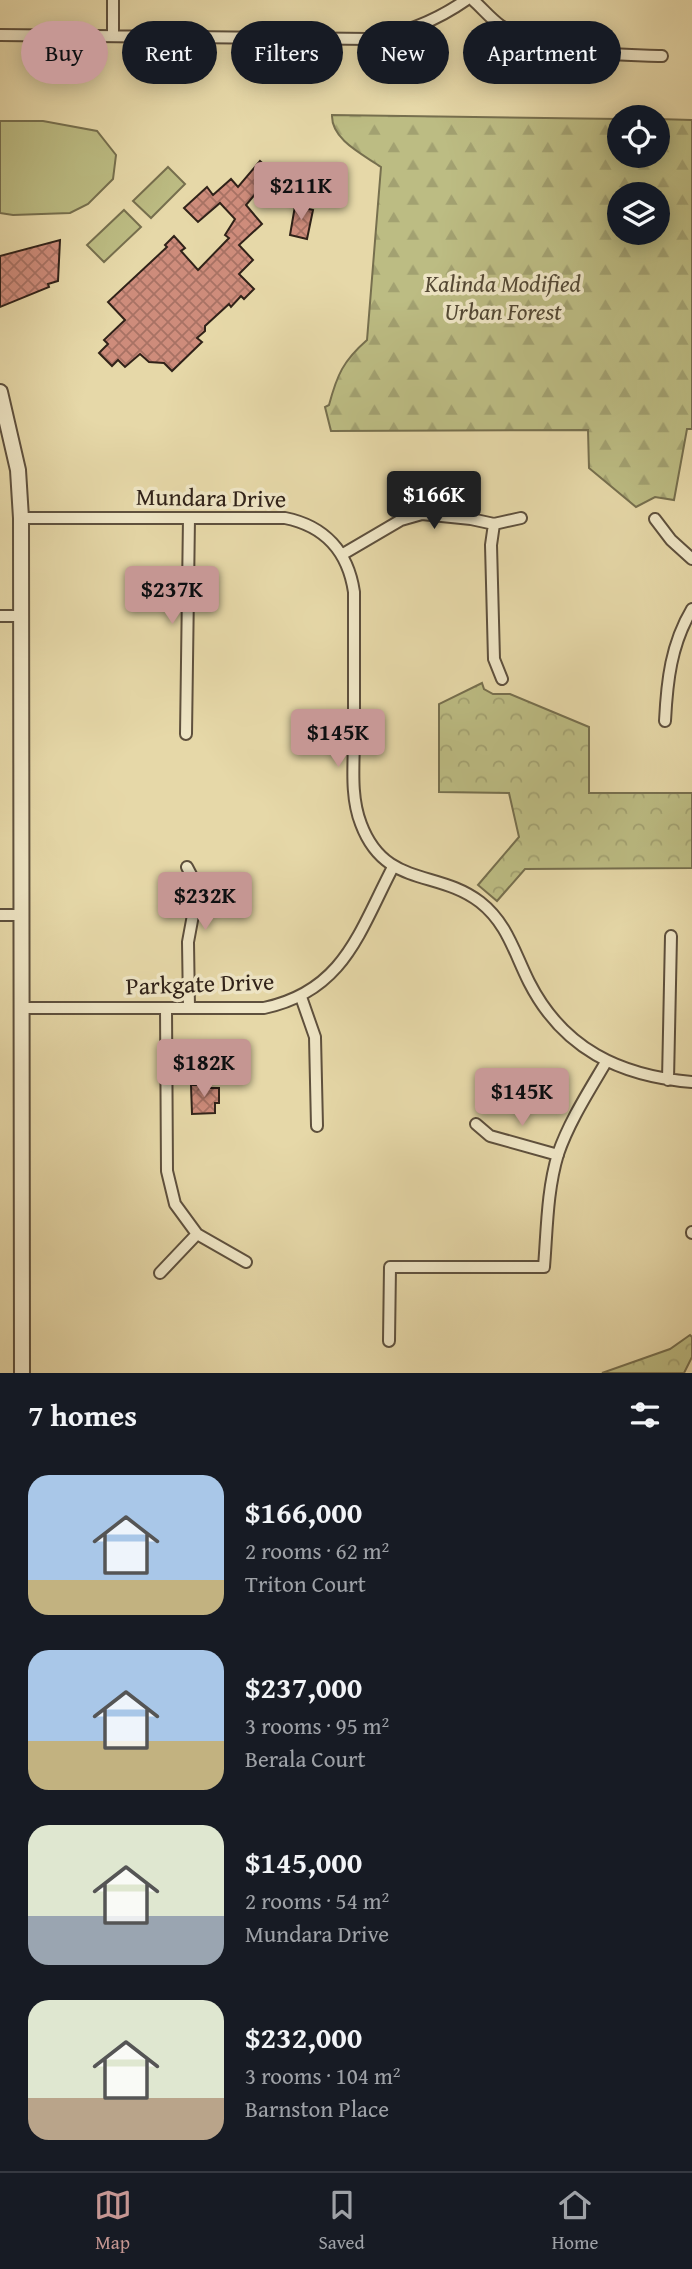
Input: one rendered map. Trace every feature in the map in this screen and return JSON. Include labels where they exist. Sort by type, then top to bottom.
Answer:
[{"type":"street","points":[[113,0],[113,36]]},
{"type":"street","points":[[0,35],[370,39],[398,34],[427,23],[466,0]]},
{"type":"street","points":[[472,0],[499,24],[525,39],[565,51],[662,56]]},
{"type":"street","points":[[0,392],[18,470],[21,518],[22,1373]]},
{"type":"street","points":[[521,517],[494,524],[422,514],[401,520],[343,554],[352,575],[354,592],[355,809],[370,842],[393,866],[410,875],[455,888],[480,902],[504,928],[528,980],[551,1016],[579,1043],[606,1062],[631,1071],[668,1080],[692,1082]]},
{"type":"street","name":"Mundara Drive","points":[[21,518],[269,517],[299,521],[318,531],[343,554]]},
{"type":"street","points":[[186,734],[189,518]]},
{"type":"street","points":[[655,519],[671,540],[692,559]]},
{"type":"street","points":[[494,524],[491,545],[494,659],[502,679]]},
{"type":"street","points":[[665,721],[667,688],[675,645],[682,625],[692,609]]},
{"type":"street","points":[[0,616],[22,616]]},
{"type":"street","name":"Parkgate Drive","points":[[21,1008],[264,1008],[301,997],[324,982],[343,960],[393,866]]},
{"type":"street","points":[[187,867],[198,888],[188,942],[189,1008]]},
{"type":"street","points":[[0,915],[21,915]]},
{"type":"street","points":[[668,1080],[671,936]]},
{"type":"street","points":[[301,997],[315,1037],[317,1126]]},
{"type":"street","points":[[166,1009],[167,1171],[175,1203],[197,1234],[246,1262]]},
{"type":"street","points":[[388,1341],[390,1267],[544,1268],[548,1210],[558,1155],[579,1109],[606,1062]]},
{"type":"street","points":[[476,1124],[490,1136],[558,1155]]},
{"type":"street","points":[[160,1273],[197,1234]]},
{"type":"green space","name":"Kalinda Modified Urban Forest","points":[[332,115],[607,119],[607,168],[670,168],[670,119],[692,120],[692,429],[687,429],[674,500],[655,497],[636,507],[589,468],[588,430],[331,431],[325,407],[329,405],[342,369],[367,340],[381,167],[350,146],[337,132]]},
{"type":"green space","points":[[0,121],[43,121],[97,131],[116,155],[113,179],[88,204],[70,213],[0,213]]},
{"type":"green space","points":[[168,167],[185,184],[151,218],[133,201]]},
{"type":"green space","points":[[124,210],[141,227],[104,262],[87,245]]},
{"type":"green space","points":[[482,683],[484,689],[493,694],[510,694],[589,727],[589,793],[692,793],[692,868],[525,869],[497,901],[478,885],[519,837],[509,793],[439,792],[439,704]]},
{"type":"green space","points":[[690,1335],[692,1357],[684,1373],[602,1373],[670,1349]]},
{"type":"building","points":[[260,161],[273,173],[246,205],[262,224],[239,245],[253,260],[239,274],[254,289],[244,299],[241,296],[231,307],[229,304],[205,326],[205,331],[197,338],[202,342],[172,371],[164,363],[149,362],[140,354],[125,367],[118,360],[112,366],[99,353],[108,344],[104,340],[125,320],[108,302],[167,247],[165,245],[174,236],[185,248],[181,251],[198,270],[229,238],[225,235],[235,219],[220,203],[198,222],[184,208],[207,187],[213,195],[231,179],[238,187]]},
{"type":"building","points":[[295,206],[313,210],[307,239],[290,235]]},
{"type":"building","points":[[60,240],[58,281],[0,307],[0,256]]},
{"type":"building","points":[[191,1085],[219,1088],[219,1103],[215,1103],[215,1113],[192,1114]]}]
